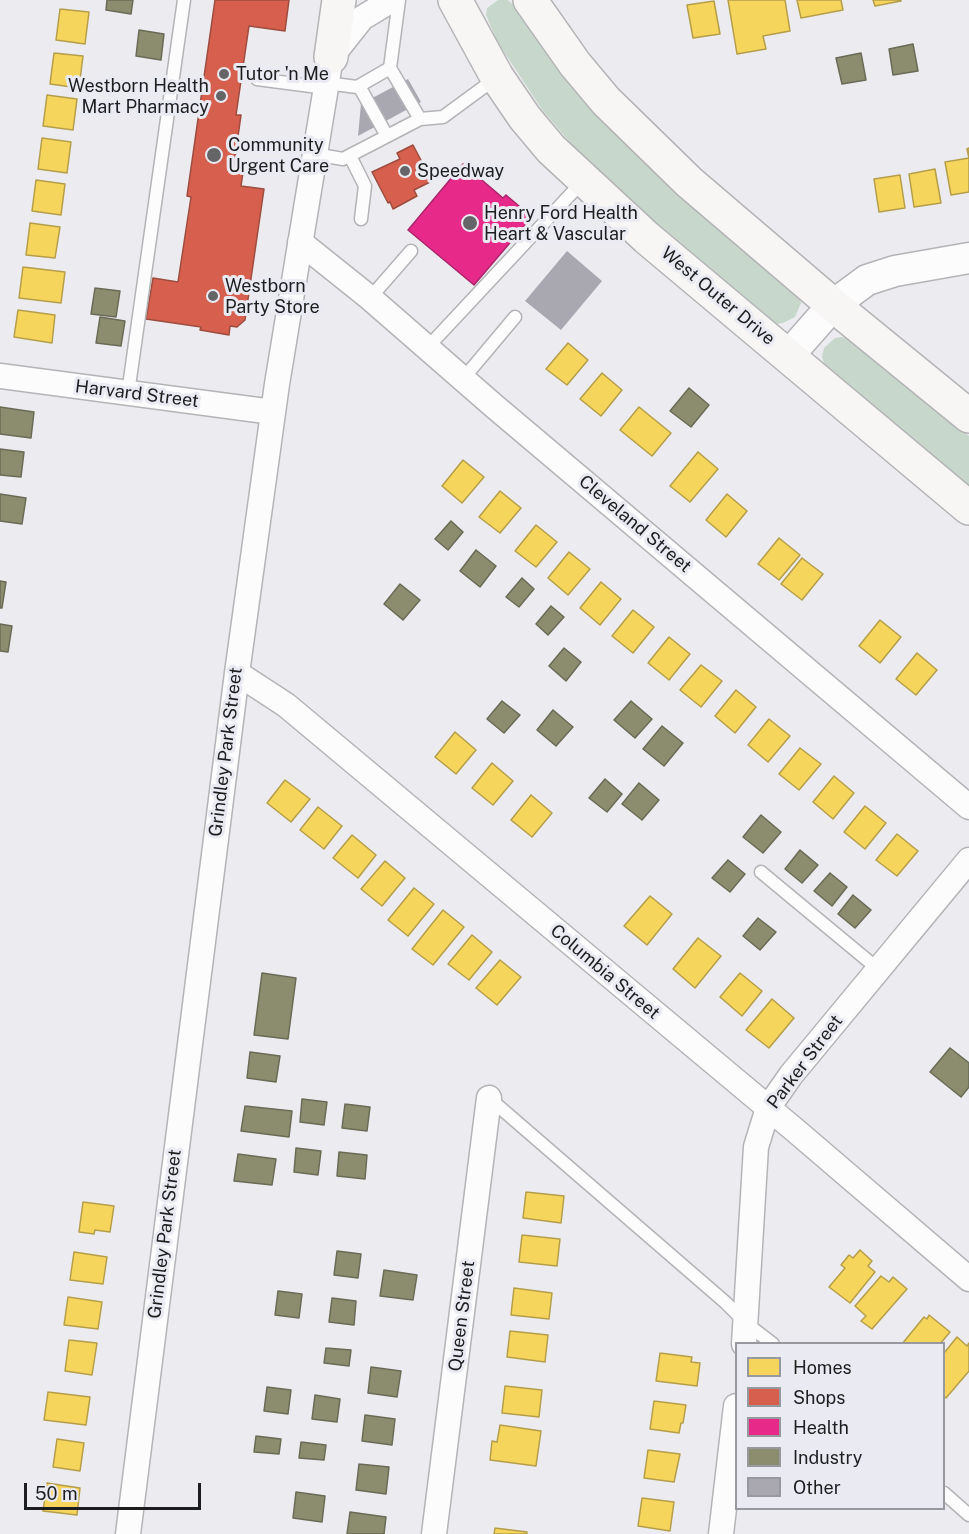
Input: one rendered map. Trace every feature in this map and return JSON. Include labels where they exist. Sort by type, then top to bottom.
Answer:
[{"type":"main road","points":[[328,76],[339,0]]},
{"type":"main road","name":"West Outer Drive","points":[[455,0],[497,77],[525,118],[551,149],[647,238],[969,507]]},
{"type":"main road","points":[[530,0],[575,64],[606,101],[689,182],[969,416]]},
{"type":"street","name":"Grindley Park Street","points":[[128,1534],[237,673],[273,412],[314,154],[328,76],[362,18],[392,0]]},
{"type":"street","name":"Cleveland Street","points":[[300,242],[370,298],[969,807]]},
{"type":"street","points":[[789,355],[833,304],[867,280],[895,271],[969,258]]},
{"type":"street","name":"Harvard Street","points":[[0,376],[273,412]]},
{"type":"street","name":"Columbia Street","points":[[237,673],[286,705],[969,1279]]},
{"type":"street","name":"Parker Street","points":[[746,1334],[756,1147],[768,1108],[791,1075],[969,860]]},
{"type":"street","name":"Queen Street","points":[[434,1534],[489,1098]]},
{"type":"street","points":[[721,1534],[735,1415]]},
{"type":"lane","points":[[128,393],[184,0]]},
{"type":"lane","points":[[399,0],[390,68],[420,118]]},
{"type":"lane","points":[[359,86],[390,68]]},
{"type":"lane","points":[[257,79],[328,76],[359,86],[387,136]]},
{"type":"lane","points":[[314,154],[342,159],[420,118],[443,117],[497,77]]},
{"type":"lane","points":[[350,156],[365,186],[361,219]]},
{"type":"lane","points":[[427,348],[584,180]]},
{"type":"lane","points":[[370,298],[411,251]]},
{"type":"lane","points":[[463,379],[515,317]]},
{"type":"lane","points":[[761,872],[878,969]]},
{"type":"lane","points":[[489,1098],[716,1294],[746,1334],[768,1342]]},
{"type":"lane","points":[[945,1493],[969,1515]]},
{"type":"green space","points":[[498,0],[508,0],[519,10],[560,72],[610,128],[644,161],[799,295],[801,303],[795,317],[776,324],[769,320],[649,219],[578,152],[543,111],[498,43],[486,15],[487,8]]},
{"type":"green space","points":[[835,338],[853,338],[969,436],[969,490],[825,366],[822,357],[824,348]]},
{"type":"building: Homes","points":[[728,0],[785,0],[790,31],[763,36],[766,49],[737,54]]},
{"type":"building: Homes","points":[[797,0],[841,0],[843,10],[801,18]]},
{"type":"building: Homes","points":[[873,0],[901,0],[901,1],[875,6]]},
{"type":"building: Homes","points":[[714,1],[720,34],[693,38],[687,5]]},
{"type":"building: Homes","points":[[60,9],[89,12],[85,44],[56,40]]},
{"type":"building: Homes","points":[[54,53],[83,56],[79,88],[50,84]]},
{"type":"building: Homes","points":[[47,95],[77,99],[73,130],[43,126]]},
{"type":"building: Homes","points":[[42,138],[71,142],[67,173],[38,169]]},
{"type":"building: Homes","points":[[969,158],[969,192],[951,195],[945,162]]},
{"type":"building: Homes","points":[[935,169],[941,203],[914,207],[909,174]]},
{"type":"building: Homes","points":[[900,175],[905,208],[879,212],[874,179]]},
{"type":"building: Homes","points":[[36,180],[65,184],[61,215],[32,211]]},
{"type":"building: Homes","points":[[30,223],[60,227],[55,258],[26,255]]},
{"type":"building: Homes","points":[[23,267],[65,272],[61,303],[19,298]]},
{"type":"building: Homes","points":[[18,310],[55,315],[52,343],[14,337]]},
{"type":"building: Homes","points":[[568,343],[588,360],[567,385],[546,369]]},
{"type":"building: Homes","points":[[602,373],[622,390],[601,416],[580,399]]},
{"type":"building: Homes","points":[[639,407],[671,433],[652,456],[620,430]]},
{"type":"building: Homes","points":[[698,452],[718,469],[690,502],[670,486]]},
{"type":"building: Homes","points":[[463,460],[484,477],[462,503],[442,486]]},
{"type":"building: Homes","points":[[500,491],[521,508],[500,533],[479,517]]},
{"type":"building: Homes","points":[[727,494],[747,511],[726,537],[706,520]]},
{"type":"building: Homes","points":[[536,525],[557,542],[536,567],[515,551]]},
{"type":"building: Homes","points":[[779,538],[800,555],[779,580],[758,564]]},
{"type":"building: Homes","points":[[569,552],[590,569],[568,595],[548,578]]},
{"type":"building: Homes","points":[[802,558],[823,574],[802,600],[781,584]]},
{"type":"building: Homes","points":[[601,582],[621,599],[600,625],[580,608]]},
{"type":"building: Homes","points":[[633,610],[654,627],[633,653],[612,636]]},
{"type":"building: Homes","points":[[880,620],[901,637],[880,663],[859,646]]},
{"type":"building: Homes","points":[[669,637],[690,654],[669,680],[648,663]]},
{"type":"building: Homes","points":[[917,653],[937,670],[916,695],[896,679]]},
{"type":"building: Homes","points":[[701,665],[722,681],[701,707],[680,690]]},
{"type":"building: Homes","points":[[736,690],[756,707],[735,733],[715,716]]},
{"type":"building: Homes","points":[[769,719],[790,736],[768,762],[748,745]]},
{"type":"building: Homes","points":[[455,732],[476,750],[456,774],[435,757]]},
{"type":"building: Homes","points":[[800,748],[821,764],[799,790],[779,774]]},
{"type":"building: Homes","points":[[492,763],[513,781],[493,805],[472,788]]},
{"type":"building: Homes","points":[[834,776],[854,793],[833,819],[813,802]]},
{"type":"building: Homes","points":[[285,780],[310,799],[291,822],[267,803]]},
{"type":"building: Homes","points":[[531,795],[552,813],[532,837],[511,820]]},
{"type":"building: Homes","points":[[865,806],[886,823],[865,849],[844,832]]},
{"type":"building: Homes","points":[[318,807],[342,826],[324,849],[300,830]]},
{"type":"building: Homes","points":[[897,834],[918,851],[897,876],[876,860]]},
{"type":"building: Homes","points":[[352,835],[376,855],[358,878],[333,858]]},
{"type":"building: Homes","points":[[385,861],[405,878],[382,906],[361,889]]},
{"type":"building: Homes","points":[[414,888],[434,904],[408,936],[388,920]]},
{"type":"building: Homes","points":[[650,896],[672,914],[647,945],[624,926]]},
{"type":"building: Homes","points":[[443,910],[464,927],[433,965],[412,949]]},
{"type":"building: Homes","points":[[472,935],[492,952],[469,980],[448,964]]},
{"type":"building: Homes","points":[[698,938],[721,956],[695,988],[673,969]]},
{"type":"building: Homes","points":[[500,960],[521,977],[497,1005],[476,988]]},
{"type":"building: Homes","points":[[740,973],[762,991],[742,1016],[720,997]]},
{"type":"building: Homes","points":[[772,999],[794,1018],[769,1048],[746,1030]]},
{"type":"building: Homes","points":[[526,1192],[564,1196],[561,1223],[523,1218]]},
{"type":"building: Homes","points":[[83,1202],[114,1206],[110,1232],[95,1230],[94,1234],[79,1232]]},
{"type":"building: Homes","points":[[522,1235],[560,1239],[557,1266],[519,1262]]},
{"type":"building: Homes","points":[[860,1250],[872,1261],[868,1266],[875,1272],[850,1303],[829,1287],[845,1268],[841,1265],[849,1255],[853,1258]]},
{"type":"building: Homes","points":[[74,1252],[107,1257],[103,1284],[70,1280]]},
{"type":"building: Homes","points":[[881,1276],[889,1282],[893,1277],[907,1289],[872,1329],[861,1321],[866,1316],[855,1306]]},
{"type":"building: Homes","points":[[514,1288],[552,1293],[549,1319],[511,1315]]},
{"type":"building: Homes","points":[[68,1297],[102,1302],[98,1329],[64,1325]]},
{"type":"building: Homes","points":[[929,1315],[950,1332],[942,1342],[904,1342],[924,1317],[927,1319]]},
{"type":"building: Homes","points":[[510,1331],[548,1335],[545,1362],[507,1357]]},
{"type":"building: Homes","points":[[957,1337],[967,1346],[969,1343],[969,1371],[946,1398],[945,1397],[945,1352]]},
{"type":"building: Homes","points":[[69,1340],[97,1343],[92,1375],[65,1371]]},
{"type":"building: Homes","points":[[660,1353],[692,1357],[691,1362],[700,1363],[697,1386],[656,1381]]},
{"type":"building: Homes","points":[[505,1386],[542,1390],[539,1417],[502,1413]]},
{"type":"building: Homes","points":[[48,1392],[90,1397],[86,1425],[44,1420]]},
{"type":"building: Homes","points":[[654,1401],[686,1405],[679,1433],[650,1429]]},
{"type":"building: Homes","points":[[500,1425],[541,1431],[536,1466],[490,1460],[492,1441],[497,1442]]},
{"type":"building: Homes","points":[[57,1439],[84,1443],[80,1471],[53,1467]]},
{"type":"building: Homes","points":[[648,1450],[680,1454],[674,1482],[644,1478]]},
{"type":"building: Homes","points":[[47,1483],[80,1488],[77,1515],[43,1511]]},
{"type":"building: Homes","points":[[642,1498],[674,1502],[670,1531],[638,1526]]},
{"type":"building: Homes","points":[[495,1528],[527,1532],[527,1534],[494,1534]]},
{"type":"building: Shops","points":[[215,0],[289,0],[285,31],[249,26],[236,115],[241,115],[234,165],[244,166],[241,186],[264,189],[245,320],[237,327],[230,326],[229,335],[200,330],[201,327],[146,319],[153,278],[178,282],[191,197],[187,196]]},
{"type":"building: Shops","points":[[413,145],[432,181],[414,190],[417,196],[393,209],[372,172],[400,159],[397,153]]},
{"type":"building: Health","name":"Henry Ford Health Heart & Vascular","points":[[463,164],[503,198],[506,195],[532,217],[474,285],[408,230]]},
{"type":"building: Industry","points":[[107,0],[133,0],[131,14],[106,10]]},
{"type":"building: Industry","points":[[139,30],[164,34],[161,60],[136,56]]},
{"type":"building: Industry","points":[[913,44],[918,71],[893,75],[889,49]]},
{"type":"building: Industry","points":[[861,53],[866,80],[842,84],[836,58]]},
{"type":"building: Industry","points":[[95,288],[120,291],[116,317],[91,314]]},
{"type":"building: Industry","points":[[100,317],[125,321],[121,346],[96,343]]},
{"type":"building: Industry","points":[[689,388],[709,405],[691,427],[670,411]]},
{"type":"building: Industry","points":[[0,407],[34,412],[31,438],[0,434]]},
{"type":"building: Industry","points":[[0,449],[24,452],[21,477],[0,475]]},
{"type":"building: Industry","points":[[0,494],[26,498],[22,524],[0,521]]},
{"type":"building: Industry","points":[[451,521],[463,532],[448,550],[435,539]]},
{"type":"building: Industry","points":[[476,550],[496,566],[480,587],[460,571]]},
{"type":"building: Industry","points":[[522,578],[534,589],[519,607],[506,597]]},
{"type":"building: Industry","points":[[0,581],[6,582],[2,608],[0,608]]},
{"type":"building: Industry","points":[[400,584],[420,600],[403,620],[384,604]]},
{"type":"building: Industry","points":[[551,606],[564,617],[548,635],[536,624]]},
{"type":"building: Industry","points":[[0,624],[12,626],[8,652],[0,651]]},
{"type":"building: Industry","points":[[564,648],[581,662],[566,681],[549,666]]},
{"type":"building: Industry","points":[[502,701],[520,715],[504,733],[487,719]]},
{"type":"building: Industry","points":[[631,701],[652,719],[635,738],[614,720]]},
{"type":"building: Industry","points":[[553,710],[573,727],[556,746],[537,730]]},
{"type":"building: Industry","points":[[662,726],[683,743],[664,766],[643,749]]},
{"type":"building: Industry","points":[[605,779],[622,794],[607,812],[589,798]]},
{"type":"building: Industry","points":[[639,783],[659,800],[642,820],[622,804]]},
{"type":"building: Industry","points":[[761,815],[781,832],[763,853],[743,837]]},
{"type":"building: Industry","points":[[800,850],[818,865],[802,883],[785,869]]},
{"type":"building: Industry","points":[[728,860],[745,874],[730,892],[712,878]]},
{"type":"building: Industry","points":[[830,873],[847,887],[832,906],[814,891]]},
{"type":"building: Industry","points":[[853,895],[871,910],[855,928],[838,914]]},
{"type":"building: Industry","points":[[758,918],[776,932],[760,950],[743,936]]},
{"type":"building: Industry","points":[[262,973],[296,978],[288,1039],[254,1035]]},
{"type":"building: Industry","points":[[950,1048],[969,1063],[969,1087],[961,1097],[930,1072]]},
{"type":"building: Industry","points":[[250,1052],[280,1056],[276,1082],[247,1078]]},
{"type":"building: Industry","points":[[302,1099],[327,1102],[324,1125],[300,1122]]},
{"type":"building: Industry","points":[[345,1104],[370,1107],[367,1131],[342,1128]]},
{"type":"building: Industry","points":[[245,1106],[292,1111],[289,1137],[241,1131]]},
{"type":"building: Industry","points":[[296,1148],[321,1151],[318,1175],[294,1172]]},
{"type":"building: Industry","points":[[339,1152],[367,1155],[365,1179],[337,1176]]},
{"type":"building: Industry","points":[[238,1154],[276,1159],[272,1185],[234,1181]]},
{"type":"building: Industry","points":[[337,1251],[361,1254],[358,1278],[334,1275]]},
{"type":"building: Industry","points":[[384,1270],[417,1275],[413,1300],[380,1296]]},
{"type":"building: Industry","points":[[278,1291],[302,1294],[299,1318],[275,1315]]},
{"type":"building: Industry","points":[[332,1298],[356,1301],[354,1325],[329,1322]]},
{"type":"building: Industry","points":[[326,1348],[351,1350],[349,1366],[324,1363]]},
{"type":"building: Industry","points":[[371,1367],[401,1371],[397,1397],[368,1393]]},
{"type":"building: Industry","points":[[267,1387],[291,1390],[288,1414],[264,1411]]},
{"type":"building: Industry","points":[[315,1395],[340,1399],[337,1422],[312,1419]]},
{"type":"building: Industry","points":[[365,1415],[395,1419],[392,1445],[362,1441]]},
{"type":"building: Industry","points":[[256,1436],[281,1439],[279,1454],[254,1452]]},
{"type":"building: Industry","points":[[301,1442],[326,1445],[324,1460],[299,1458]]},
{"type":"building: Industry","points":[[359,1464],[389,1467],[386,1494],[356,1490]]},
{"type":"building: Industry","points":[[296,1492],[325,1496],[322,1522],[293,1518]]},
{"type":"building: Industry","points":[[350,1512],[386,1517],[384,1534],[347,1534]]},
{"type":"building: Other","points":[[408,79],[421,102],[358,136],[361,104]]},
{"type":"building: Other","points":[[567,251],[602,281],[561,330],[525,301]]},
{"type":"place","name":"Tutor 'n Me","points":[[224,74]]},
{"type":"place","name":"Westborn Health Mart Pharmacy","points":[[221,96]]},
{"type":"place","name":"Community Urgent Care","points":[[214,155]]},
{"type":"place","name":"Speedway","points":[[405,171]]},
{"type":"place","name":"Henry Ford Health Heart & Vascular","points":[[470,223]]},
{"type":"place","name":"Westborn Party Store","points":[[213,296]]}]
